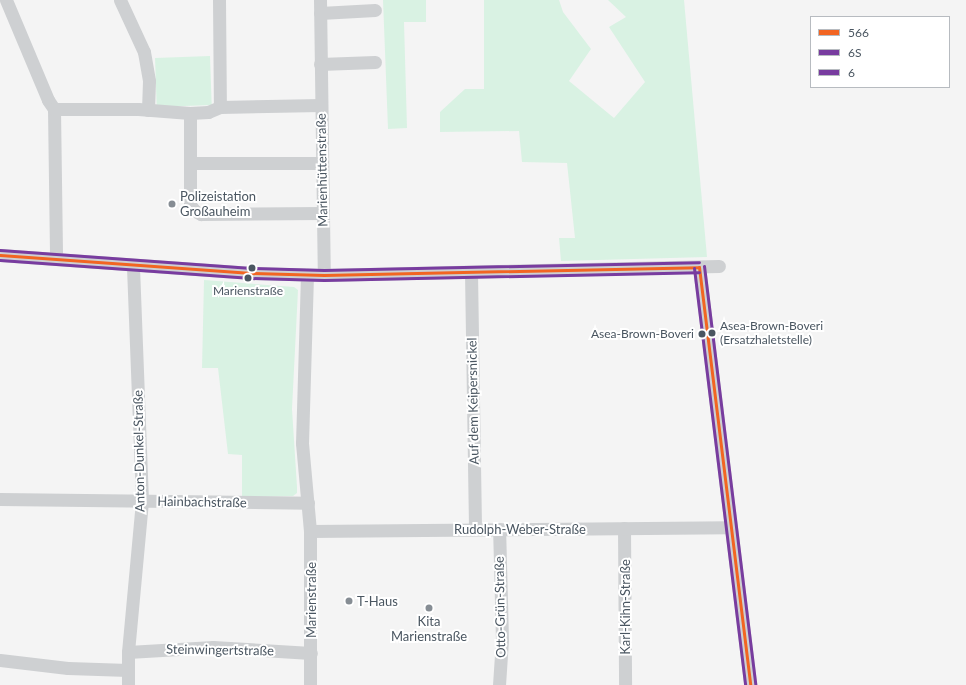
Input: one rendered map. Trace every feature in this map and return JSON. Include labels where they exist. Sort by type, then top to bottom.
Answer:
[{"type":"street","points":[[6,0],[48,100],[54,109],[56,259]]},
{"type":"street","points":[[120,0],[144,52],[149,81],[148,110]]},
{"type":"street","points":[[219,0],[218,51],[220,107]]},
{"type":"street","name":"Marienhüttenstraße","points":[[324,275],[320,6],[375,10]]},
{"type":"street","points":[[320,64],[375,62]]},
{"type":"street","points":[[54,109],[148,110],[190,113],[208,112],[220,107],[321,105]]},
{"type":"street","points":[[190,113],[192,164],[190,205],[201,214],[323,213]]},
{"type":"street","points":[[192,164],[322,163]]},
{"type":"street","points":[[0,255],[133,265],[308,275],[719,266]]},
{"type":"street","name":"Anton-Dunkel-Straße","points":[[128,685],[128,652],[142,501],[133,265]]},
{"type":"street","points":[[699,267],[729,527],[750,685]]},
{"type":"street","name":"Auf dem Keipersnickel","points":[[471,272],[475,529]]},
{"type":"street","name":"Marienstraße","points":[[308,275],[302,443],[310,531],[310,685]]},
{"type":"street","name":"Hainbachstraße","points":[[0,499],[308,503]]},
{"type":"street","name":"Rudolph-Weber-Straße","points":[[310,531],[729,527]]},
{"type":"street","name":"Karl-Kihn-Straße","points":[[624,528],[624,685]]},
{"type":"street","name":"Otto-Grün-Straße","points":[[499,529],[502,640],[499,685]]},
{"type":"street","name":"Steinwingertstraße","points":[[128,652],[213,647],[311,653]]},
{"type":"street","points":[[0,660],[68,668],[128,670]]},
{"type":"green space","points":[[383,0],[426,0],[426,22],[404,22],[407,128],[388,129]]},
{"type":"green space","points":[[484,0],[559,0],[563,12],[591,49],[569,81],[614,118],[645,82],[609,27],[626,17],[608,0],[684,0],[707,257],[561,261],[559,238],[575,238],[567,163],[522,162],[519,131],[440,132],[440,112],[465,89],[484,89]]},
{"type":"green space","points":[[210,56],[212,105],[157,107],[155,58]]},
{"type":"green space","points":[[204,280],[294,287],[298,290],[292,409],[297,493],[293,496],[242,497],[242,455],[228,454],[218,368],[202,368]]},
{"type":"transit line","name":"6","points":[[0,250],[251,268],[324,270],[699,262]]},
{"type":"transit line","name":"566","points":[[0,255],[251,273],[324,275],[699,267]]},
{"type":"transit line","name":"6S","points":[[0,260],[251,278],[324,280],[699,272]]},
{"type":"transit line","name":"6","points":[[704,266],[755,684]]},
{"type":"transit line","name":"566","points":[[699,267],[750,685]]},
{"type":"transit line","name":"6S","points":[[694,268],[745,685]]},
{"type":"place","name":"Polizeistation Großauheim","points":[[172,204]]},
{"type":"place","name":"Marienstraße","points":[[248,278]]},
{"type":"place","name":"Asea-Brown-Boveri (Ersatzhaletstelle)","points":[[712,333]]},
{"type":"place","name":"Asea-Brown-Boveri","points":[[702,334]]},
{"type":"place","name":"T-Haus","points":[[349,601]]},
{"type":"place","name":"Kita Marienstraße","points":[[429,608]]}]
